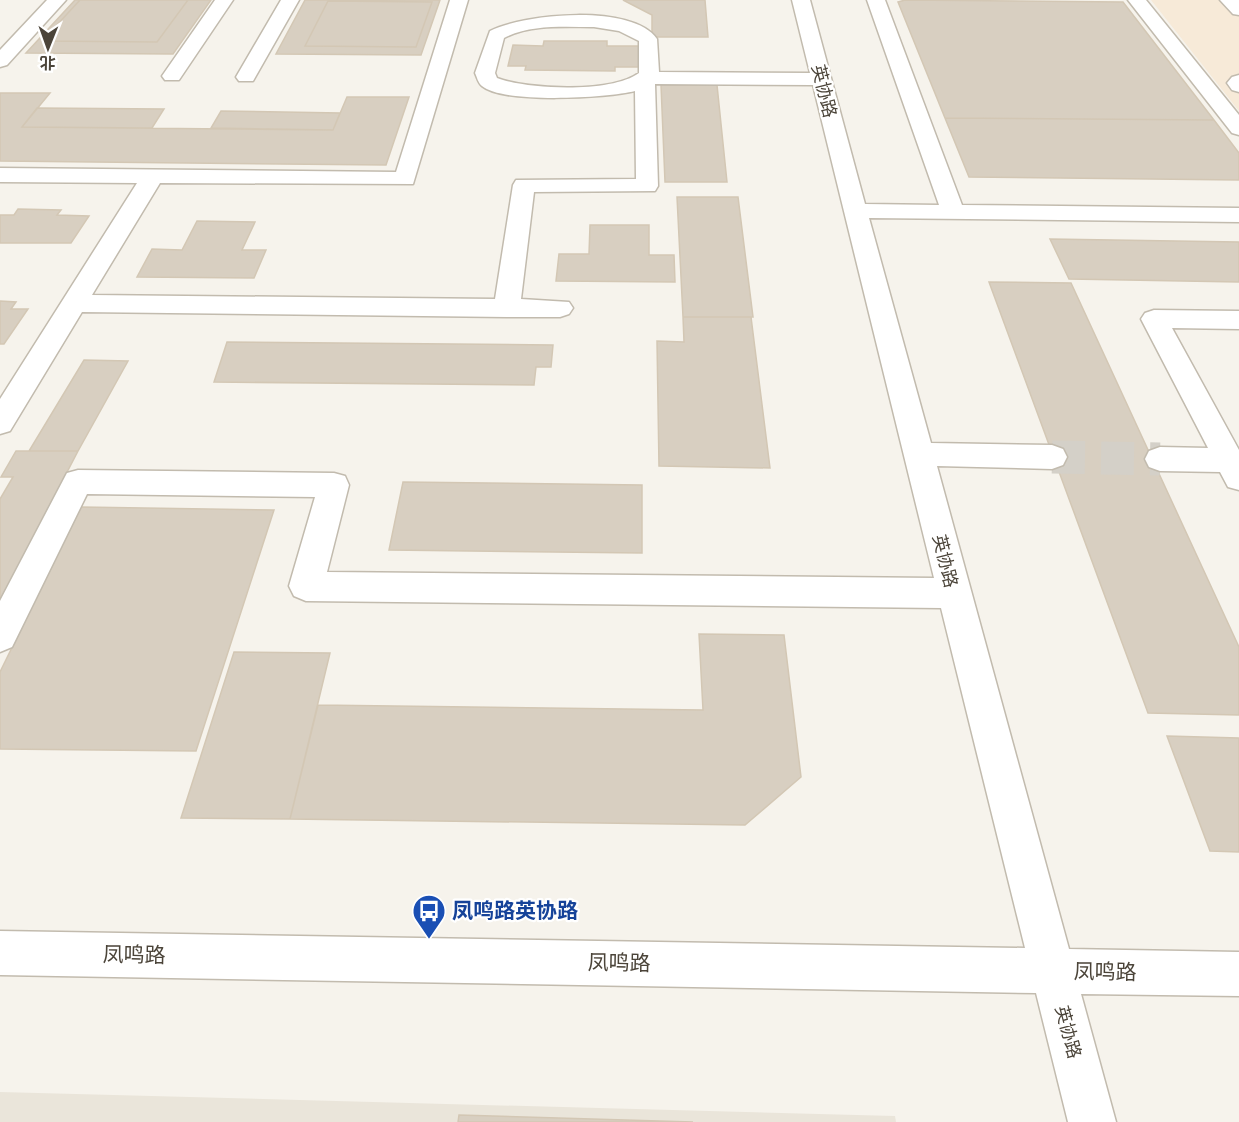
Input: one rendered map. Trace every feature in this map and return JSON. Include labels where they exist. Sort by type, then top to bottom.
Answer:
[{"type":"street","points":[[0,61],[57,0]]},
{"type":"street","points":[[172,76],[224,0]]},
{"type":"street","points":[[246,77],[290,0]]},
{"type":"street","points":[[0,174],[405,179],[459,0]]},
{"type":"street","name":"英协路","points":[[801,0],[1092,1122]]},
{"type":"street","points":[[876,0],[953,212]]},
{"type":"street","points":[[1137,0],[1239,129]]},
{"type":"street","points":[[1230,0],[1239,10]]},
{"type":"street","points":[[507,308],[524,185],[647,186],[645,78],[649,75],[648,39],[640,33],[617,24],[533,23],[512,27],[496,35],[485,73],[489,82],[511,90],[608,91],[634,86],[645,78],[821,80]]},
{"type":"street","points":[[0,423],[153,176]]},
{"type":"street","points":[[854,211],[1239,215]]},
{"type":"street","points":[[74,303],[560,308]]},
{"type":"street","points":[[1234,469],[1154,319],[1239,320]]},
{"type":"street","points":[[0,370],[33,371]]},
{"type":"street","points":[[918,454],[1052,457]]},
{"type":"street","points":[[1160,459],[1234,469]]},
{"type":"street","points":[[0,636],[78,482],[334,485],[306,586],[954,593]]},
{"type":"street","name":"凤鸣路","points":[[0,953],[1239,974]]},
{"type":"shaded area","points":[[1151,0],[1239,0],[1239,111]]},
{"type":"shaded area","points":[[0,1092],[895,1116],[896,1122],[0,1122]]},
{"type":"building","points":[[75,0],[211,0],[173,54],[26,53]]},
{"type":"building","points":[[80,0],[188,0],[157,42],[42,41]]},
{"type":"building","points":[[305,0],[440,0],[421,55],[276,54]]},
{"type":"building","points":[[623,0],[705,0],[708,37],[652,37],[652,15]]},
{"type":"building","points":[[905,0],[1123,2],[1214,120],[945,118],[898,2]]},
{"type":"building","points":[[328,1],[432,2],[416,47],[305,46]]},
{"type":"building","points":[[544,41],[607,41],[607,46],[640,46],[640,67],[615,67],[615,71],[525,70],[526,66],[508,66],[513,45],[543,46]]},
{"type":"building","points":[[661,85],[717,85],[727,182],[665,182]]},
{"type":"building","points":[[0,93],[50,93],[22,127],[333,130],[347,97],[409,97],[386,165],[0,161]]},
{"type":"building","points":[[37,108],[164,109],[152,128],[22,127]]},
{"type":"building","points":[[221,111],[340,113],[333,130],[211,128]]},
{"type":"building","points":[[945,118],[1214,120],[1239,153],[1239,180],[969,177]]},
{"type":"building","points":[[677,197],[738,197],[753,317],[683,317]]},
{"type":"building","points":[[18,209],[61,210],[57,215],[89,216],[71,243],[0,243],[0,215],[14,215]]},
{"type":"building","points":[[197,221],[255,222],[242,250],[266,250],[254,278],[137,277],[152,249],[182,250]]},
{"type":"building","points":[[590,225],[649,225],[649,255],[674,255],[675,282],[556,281],[559,254],[589,254]]},
{"type":"building","points":[[1050,239],[1239,242],[1239,282],[1069,279]]},
{"type":"building","points":[[989,282],[1071,283],[1239,647],[1239,715],[1148,713]]},
{"type":"building","points":[[0,301],[16,302],[11,309],[28,309],[4,344],[0,344]]},
{"type":"building","points":[[683,317],[751,317],[770,468],[659,466],[657,341],[684,342]]},
{"type":"building","points":[[227,342],[553,345],[551,367],[536,367],[534,385],[214,382]]},
{"type":"building","points":[[84,360],[128,361],[78,451],[29,451]]},
{"type":"building","points":[[16,451],[78,451],[0,601],[0,499],[13,477],[1,477]]},
{"type":"building","points":[[403,482],[642,485],[642,553],[389,550]]},
{"type":"building","points":[[81,507],[274,510],[196,751],[0,749],[0,672]]},
{"type":"building","points":[[699,634],[784,635],[801,777],[745,825],[290,819],[318,705],[703,710]]},
{"type":"building","points":[[234,652],[330,653],[290,819],[181,818]]},
{"type":"building","points":[[1167,736],[1239,738],[1239,852],[1210,851]]},
{"type":"building","points":[[459,1115],[693,1122],[458,1122]]},
{"type":"tunnel","points":[[1052,457],[1160,459]]},
{"type":"place","name":"凤鸣路英协路","points":[[429,940]]}]
